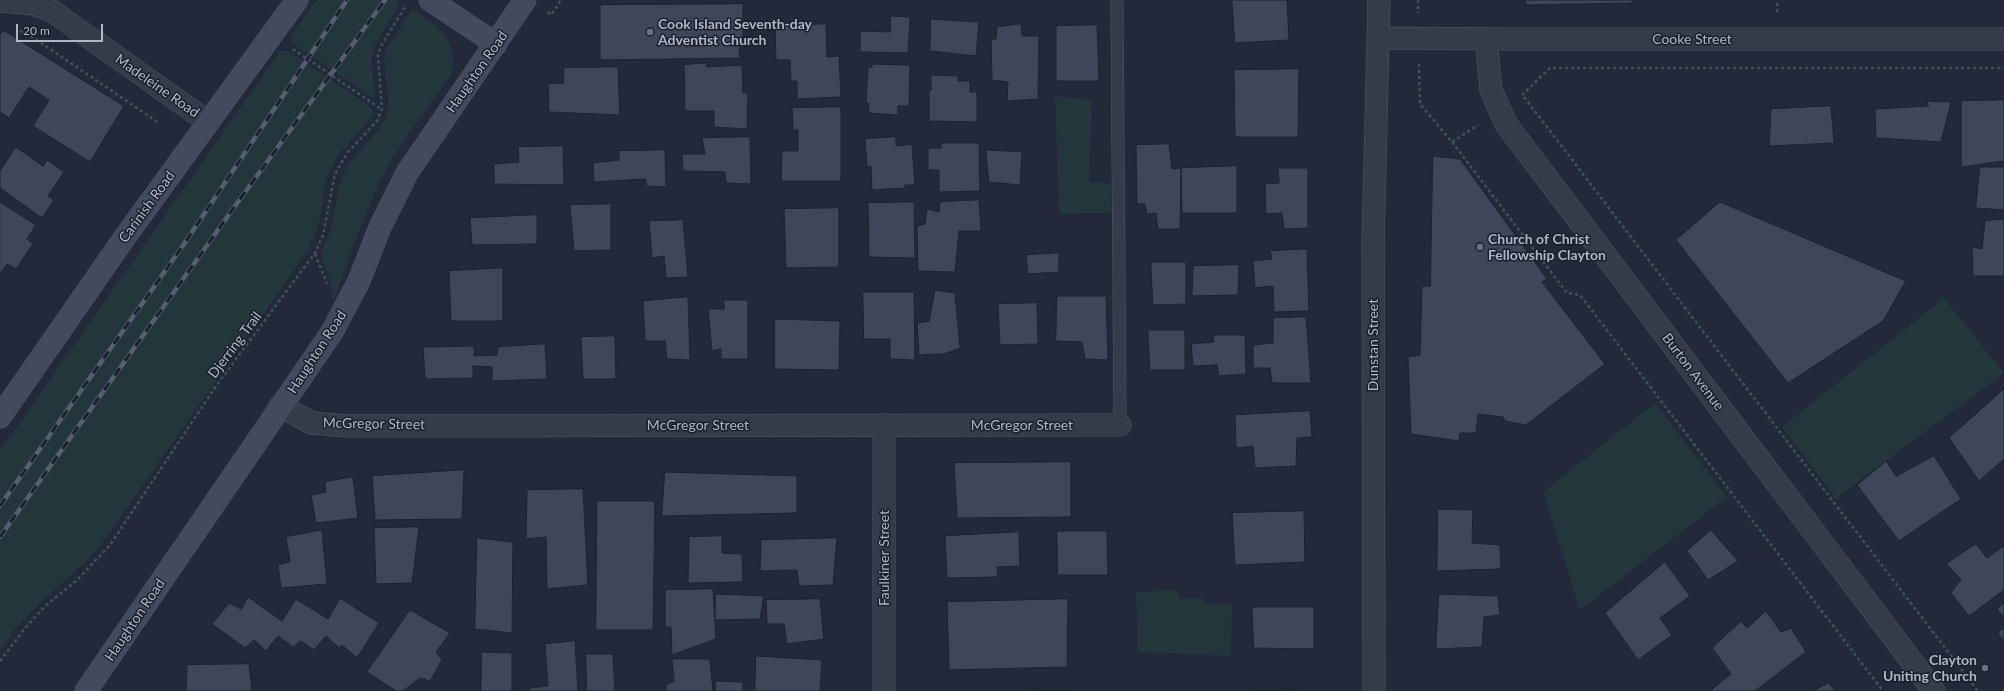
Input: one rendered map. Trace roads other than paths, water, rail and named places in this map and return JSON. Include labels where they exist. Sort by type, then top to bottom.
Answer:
[{"type":"street","name":"Carinish Road","points":[[0,417],[125,237],[297,0]]},
{"type":"street","points":[[430,0],[496,44]]},
{"type":"street","name":"Haughton Road","points":[[86,691],[332,332],[359,281],[383,220],[407,173],[525,0]]},
{"type":"street","name":"Dunstan Street","points":[[1374,691],[1373,244],[1379,0]]},
{"type":"street","name":"Madeleine Road","points":[[0,1],[33,4],[52,11],[208,122]]},
{"type":"street","name":"Cooke Street","points":[[1379,38],[2004,39]]},
{"type":"street","name":"Burton Avenue","points":[[1486,39],[1490,90],[1506,124],[1934,691]]},
{"type":"street","name":"McGregor Street","points":[[280,406],[312,423],[347,426],[1120,425]]},
{"type":"street","name":"Faulkiner Street","points":[[884,425],[884,691]]},
{"type":"lane","points":[[1117,0],[1120,425]]},
{"type":"railway","points":[[0,506],[184,244],[347,0]]},
{"type":"railway","points":[[0,537],[235,206],[385,0]]},
{"type":"place","name":"Cook Island Seventh-day Adventist Church","points":[[650,32]]},
{"type":"place","name":"Church of Christ Fellowship Clayton","points":[[1480,247]]},
{"type":"place","name":"Clayton Uniting Church","points":[[1985,668]]}]
